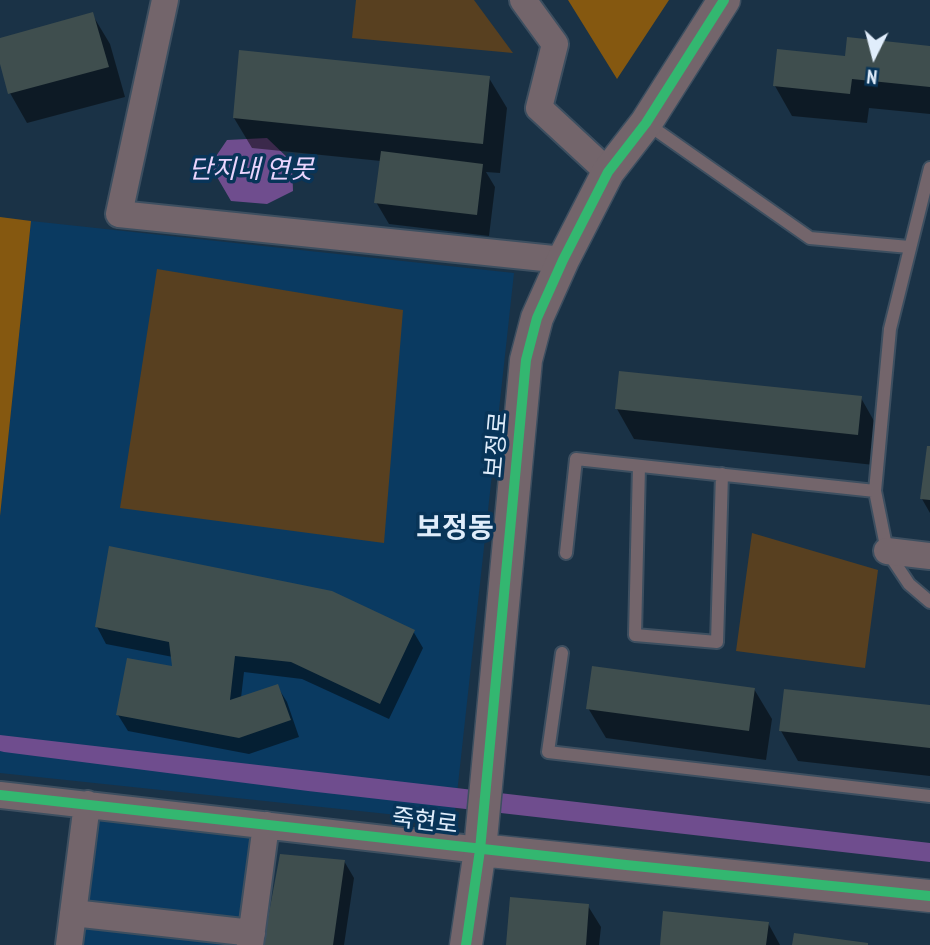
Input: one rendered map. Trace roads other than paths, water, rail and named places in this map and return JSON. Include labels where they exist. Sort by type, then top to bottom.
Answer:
[{"type":"street","points":[[523,0],[555,44],[539,108],[608,172]]},
{"type":"street","name":"보정로","points":[[466,945],[481,835],[526,360],[537,318],[608,172],[646,123],[724,0]]},
{"type":"street","points":[[170,5],[119,214],[563,260]]},
{"type":"street","points":[[887,551],[930,556]]},
{"type":"street","name":"죽현로","points":[[0,795],[266,825],[481,835],[930,896]]},
{"type":"street","points":[[69,945],[87,804]]},
{"type":"street","points":[[73,913],[251,939],[266,825]]},
{"type":"lane","points":[[646,123],[810,238],[909,247]]},
{"type":"lane","points":[[930,168],[890,329],[875,491],[887,551],[909,584],[930,602]]},
{"type":"lane","points":[[566,553],[576,459],[875,491]]},
{"type":"lane","points":[[639,466],[635,635],[717,642],[722,474]]},
{"type":"lane","points":[[562,653],[548,752],[930,796]]},
{"type":"water","name":"단지내 연못","points":[[267,138],[292,162],[293,191],[267,204],[231,201],[210,165],[227,140]]},
{"type":"water","points":[[0,735],[930,843],[930,862],[308,791],[4,752],[0,751]]},
{"type":"district","name":"보정동","points":[[455,529]]}]
